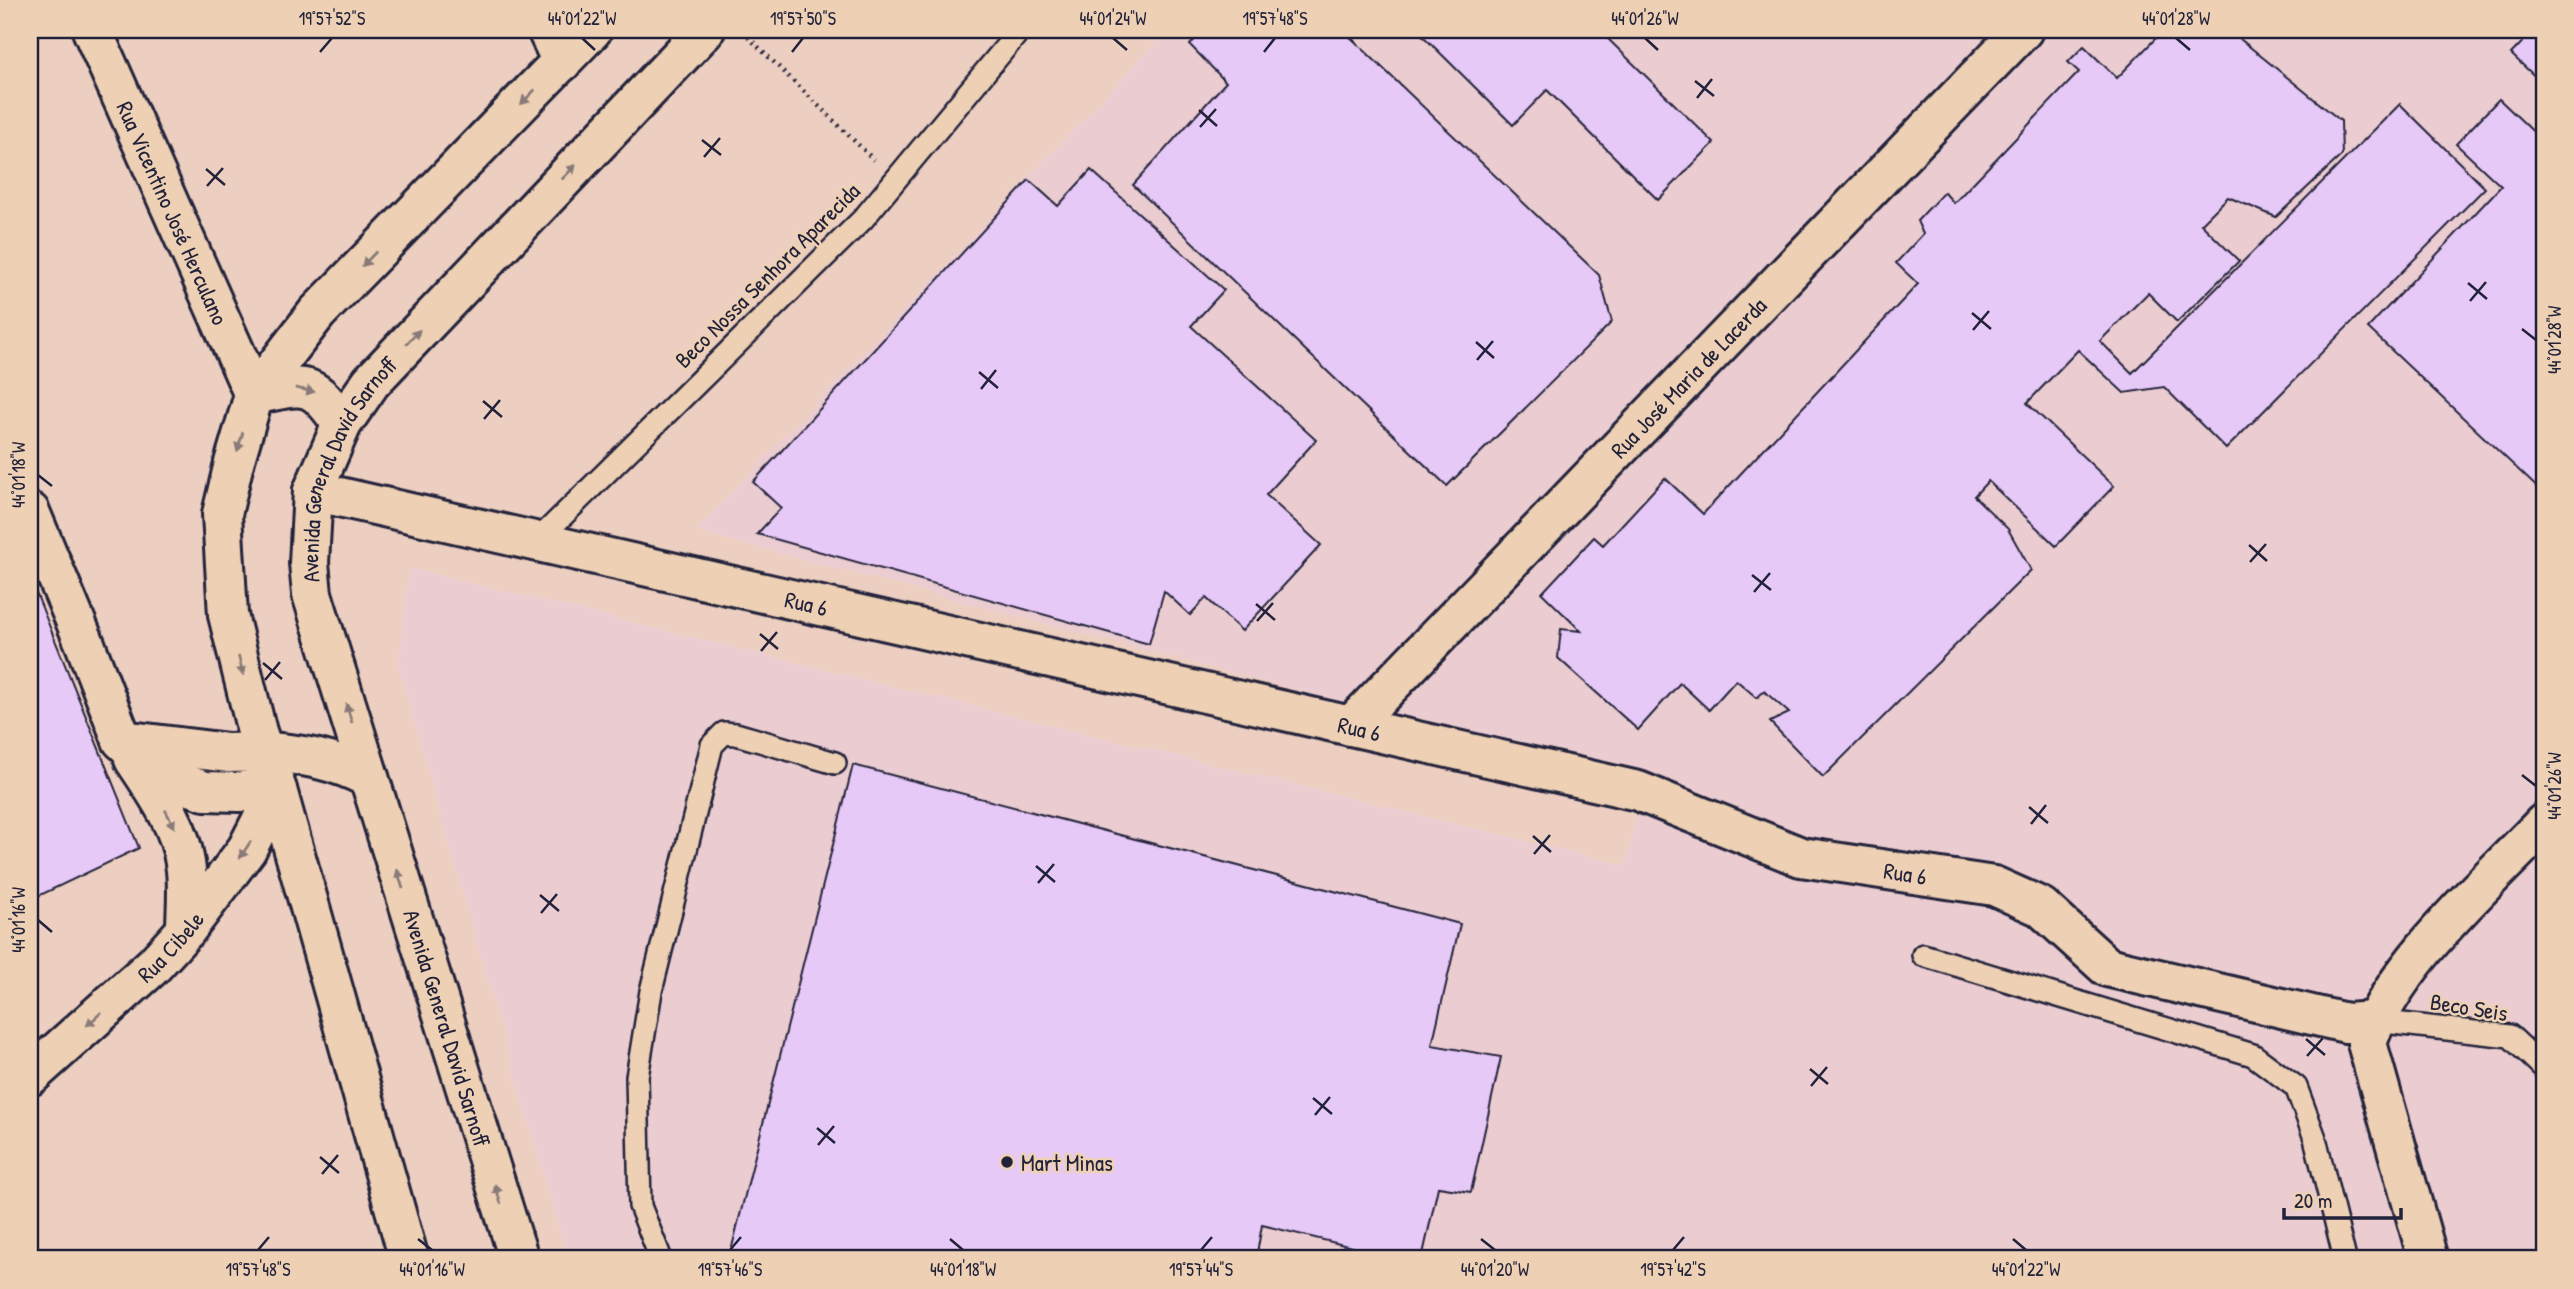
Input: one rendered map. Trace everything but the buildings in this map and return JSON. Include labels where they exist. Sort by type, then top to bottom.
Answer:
[{"type":"street","name":"Rua Vicentino José Herculano","points":[[92,30],[254,395]]},
{"type":"street","points":[[409,1259],[228,615],[222,514],[254,395],[317,313],[554,46],[592,30]]},
{"type":"street","name":"Avenida General David Sarnoff","points":[[519,1259],[312,594],[309,563],[313,491],[342,424],[371,382],[705,30]]},
{"type":"street","name":"Rua José Maria de Lacerda","points":[[1351,726],[2024,30]]},
{"type":"street","points":[[254,395],[303,387],[317,393],[342,424]]},
{"type":"street","name":"Rua 6","points":[[313,491],[1638,791],[1801,857],[1994,886],[2041,907],[2107,967],[2346,1023],[2375,1021]]},
{"type":"street","points":[[30,512],[122,740],[159,797],[178,834],[186,864],[186,930]]},
{"type":"street","points":[[122,740],[228,754],[272,776]]},
{"type":"street","points":[[272,776],[302,754],[345,765],[369,778]]},
{"type":"street","name":"Rua Cibele","points":[[30,1076],[153,966],[186,930],[247,849],[272,776]]},
{"type":"street","points":[[2428,1259],[2367,1043],[2375,1021],[2422,951],[2544,823]]},
{"type":"lane","name":"Beco Nossa Senhora Aparecida","points":[[535,543],[863,219],[1020,30]]},
{"type":"lane","points":[[661,1259],[640,1206],[637,1077],[651,991],[712,745],[724,733],[736,734],[835,763]]},
{"type":"lane","points":[[1923,955],[2253,1055],[2296,1087],[2315,1138],[2345,1259]]},
{"type":"lane","name":"Beco Seis","points":[[2375,1021],[2510,1036],[2544,1068]]},
{"type":"path","points":[[741,30],[895,180]]},
{"type":"shaded area","points":[[1167,30],[2544,30],[2544,1259],[567,1259],[398,666],[409,568],[1625,865],[1644,783],[695,531]]},
{"type":"place","name":"Mart Minas","points":[[1007,1162]]}]
